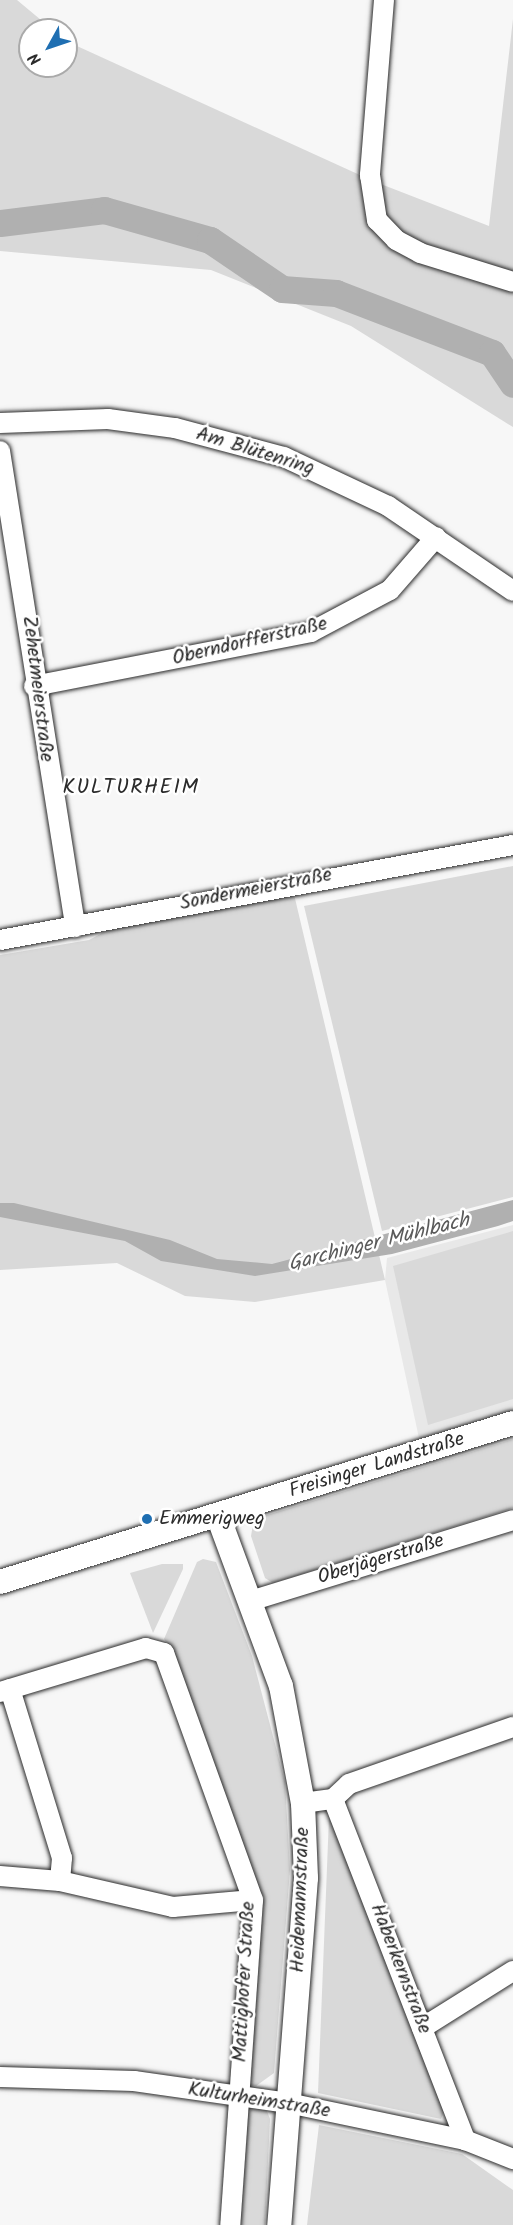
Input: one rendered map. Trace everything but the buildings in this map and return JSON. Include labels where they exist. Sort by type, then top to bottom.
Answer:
[{"type":"main road","name":"Freisinger Landstraße","points":[[0,1582],[513,1423]]},
{"type":"main road","name":"Heidemannstraße","points":[[218,1516],[290,1719],[303,1803],[306,1878],[279,2225]]},
{"type":"street","points":[[384,0],[370,175],[377,220],[420,253],[513,282]]},
{"type":"street","name":"Am Blütenring","points":[[0,423],[108,419],[241,443],[340,480],[436,537],[513,591]]},
{"type":"street","name":"Zehetmeierstraße","points":[[0,451],[34,686],[75,927]]},
{"type":"street","name":"Oberndorfferstraße","points":[[34,686],[311,632],[390,590],[436,537]]},
{"type":"street","name":"Sondermeierstraße","points":[[0,940],[513,845]]},
{"type":"street","name":"Oberjägerstraße","points":[[250,1601],[513,1520]]},
{"type":"street","name":"Mattighofer Straße","points":[[5,1690],[158,1648],[253,1900],[230,2225]]},
{"type":"street","points":[[5,1690],[62,1858],[60,1881]]},
{"type":"street","points":[[303,1803],[333,1799],[349,1784],[513,1727]]},
{"type":"street","name":"Haberkernstraße","points":[[333,1799],[465,2140]]},
{"type":"street","points":[[0,1876],[60,1881],[173,1907],[253,1900]]},
{"type":"street","points":[[422,2028],[513,1971]]},
{"type":"street","name":"Kulturheimstraße","points":[[0,2077],[134,2081],[288,2103],[465,2140],[513,2159]]},
{"type":"shaded area","points":[[0,0],[17,0],[39,18],[18,18],[18,78],[78,78],[78,46],[373,181],[489,226],[513,19],[513,427],[351,326],[211,270],[0,251]]},
{"type":"shaded area","points":[[513,866],[513,1197],[382,1231],[304,906]]},
{"type":"shaded area","points":[[293,890],[385,1280],[255,1302],[185,1296],[117,1263],[0,1270],[0,955],[89,940],[121,923]]},
{"type":"shaded area","points":[[513,1225],[513,1439],[425,1466],[385,1280],[387,1258]]},
{"type":"shaded area","points":[[513,1231],[513,1399],[428,1425],[393,1266]]},
{"type":"shaded area","points":[[513,1439],[513,1508],[273,1583],[265,1578],[251,1536],[254,1519]]},
{"type":"shaded area","points":[[203,1559],[216,1562],[252,1656],[285,1782],[290,1870],[274,2073],[256,2086],[250,2085],[261,1917],[174,1653],[164,1639],[197,1562]]},
{"type":"shaded area","points":[[162,1564],[183,1564],[183,1569],[153,1633],[130,1573]]},
{"type":"shaded area","points":[[329,1817],[445,2109],[441,2119],[318,2093]]},
{"type":"shaded area","points":[[254,2107],[267,2111],[270,2119],[265,2225],[239,2225],[247,2114]]},
{"type":"shaded area","points":[[319,2125],[462,2154],[513,2190],[513,2225],[307,2225]]},
{"type":"water","name":"Garchinger Mühlbach","points":[[513,1200],[513,1221],[498,1226],[392,1254],[255,1276],[161,1261],[125,1241],[0,1217],[0,1203],[14,1203],[170,1240],[217,1259],[272,1264]]},
{"type":"waterway","points":[[0,223],[104,210],[210,240],[282,289],[336,293],[492,353],[513,384]]},
{"type":"place","name":"Emmerigweg","points":[[147,1519]]},
{"type":"district","name":"KULTURHEIM","points":[[131,788]]}]
